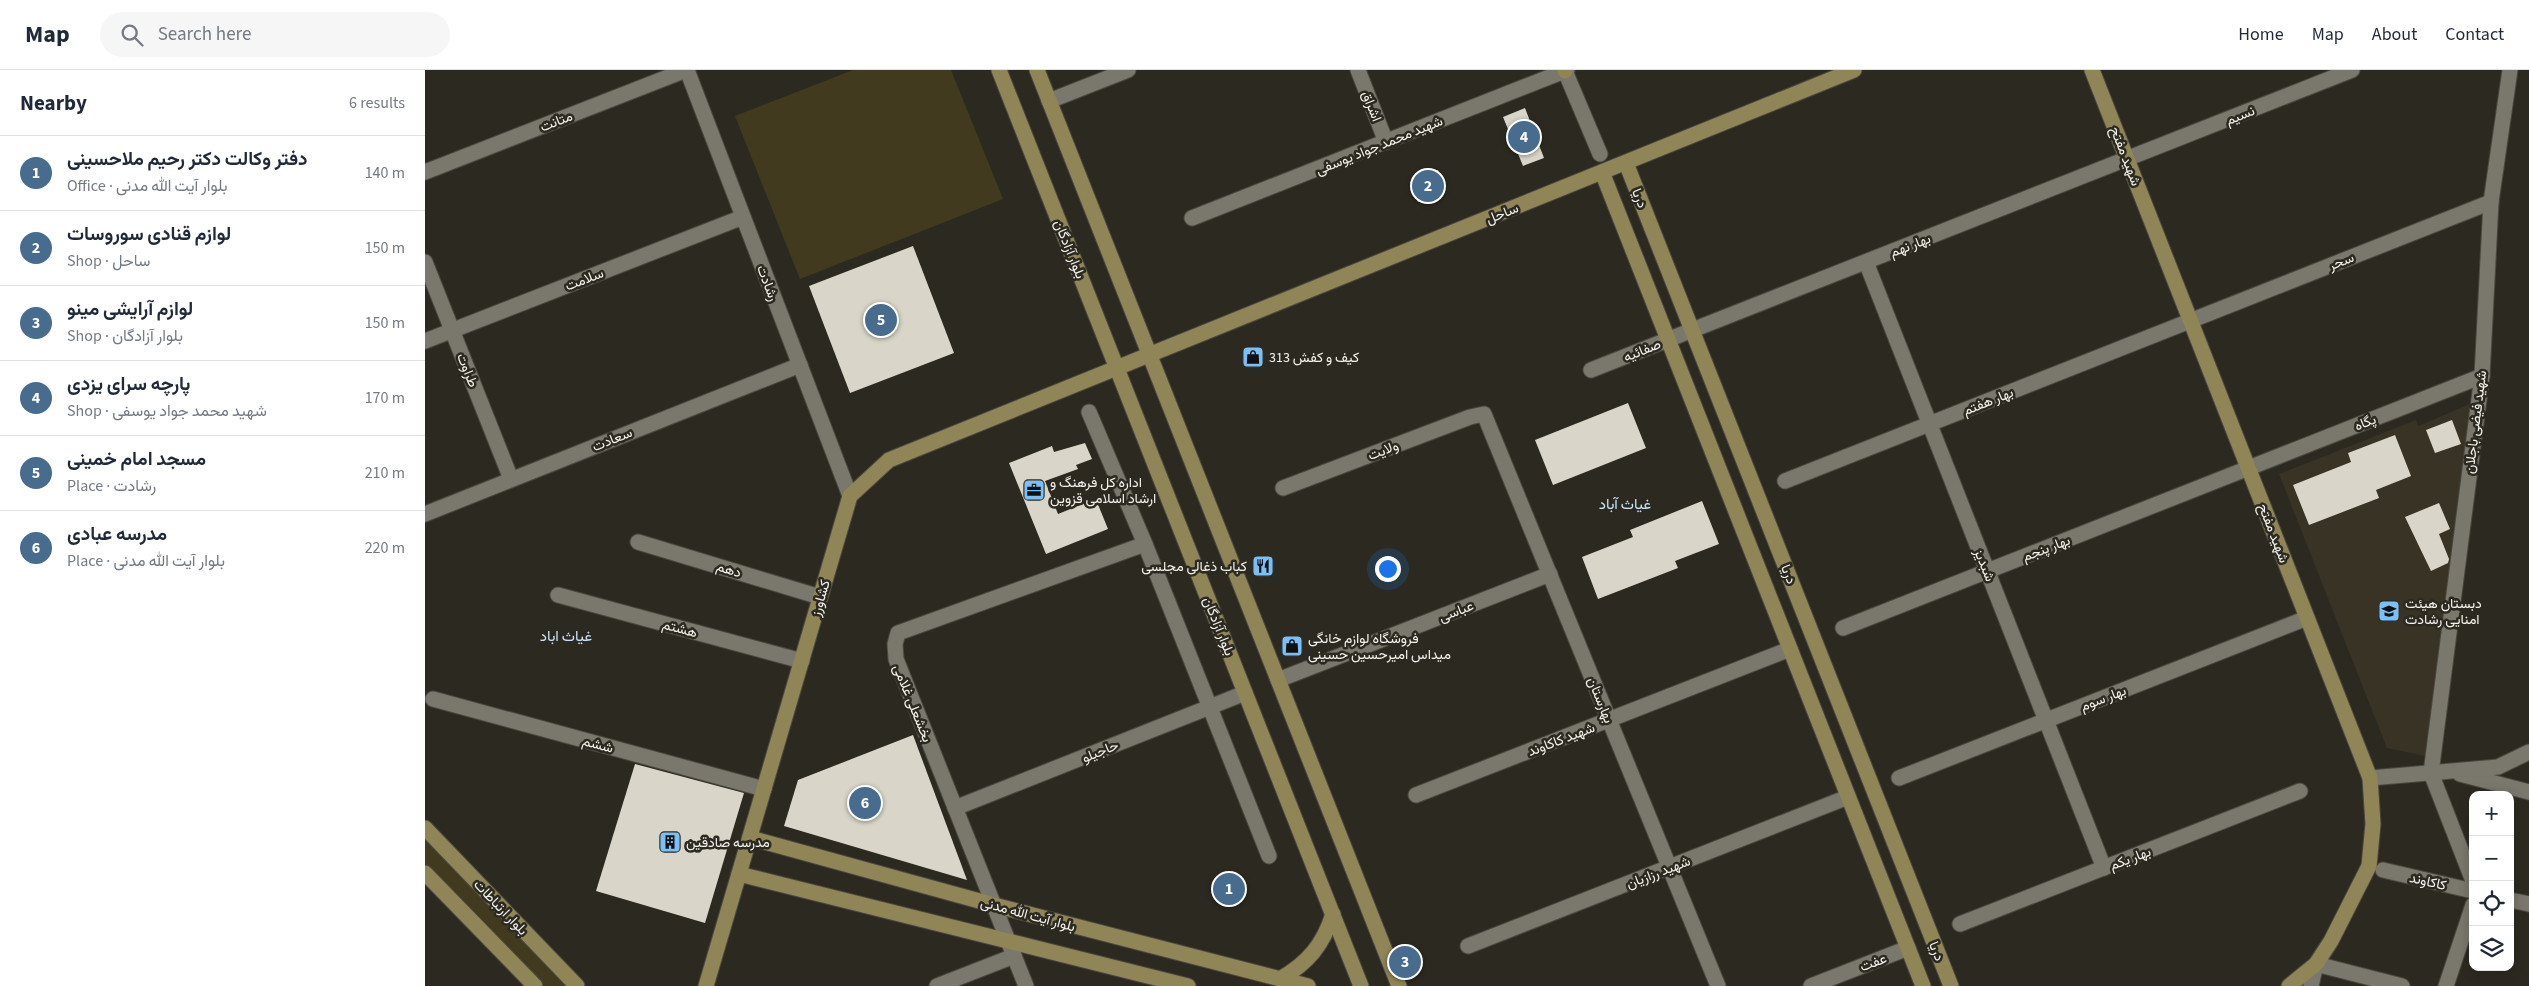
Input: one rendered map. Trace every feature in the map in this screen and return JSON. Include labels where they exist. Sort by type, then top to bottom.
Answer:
[{"type":"street","name":"متانت","points":[[425,172],[687,70]]},
{"type":"street","name":"رشادت","points":[[687,70],[850,496]]},
{"type":"street","name":"بلوار آزادگان","points":[[999,70],[1361,986]]},
{"type":"street","points":[[1037,70],[1399,986]]},
{"type":"street","points":[[1049,101],[1128,70]]},
{"type":"street","name":"اشراق","points":[[1357,70],[1386,142]]},
{"type":"street","points":[[1566,70],[1599,154]]},
{"type":"street","name":"شهید محمد جواد یوسفی","points":[[1192,218],[1566,70]]},
{"type":"street","name":"ساحل","points":[[1117,369],[1854,70]]},
{"type":"street","name":"شهید مفتح","points":[[2092,70],[2370,778],[2373,824],[2369,866],[2331,941],[2316,964],[2289,986]]},
{"type":"street","name":"نسیم","points":[[2127,160],[2352,70]]},
{"type":"street","name":"شهید فیضی باجلان","points":[[2431,773],[2482,376],[2491,202],[2511,70]]},
{"type":"street","name":"بهار نهم","points":[[1693,330],[2127,160]]},
{"type":"street","name":"دریا","points":[[1626,162],[1951,986]]},
{"type":"street","name":"دریا","points":[[1602,172],[1923,986]]},
{"type":"street","name":"سحر","points":[[2191,321],[2491,202]]},
{"type":"street","name":"سلامت","points":[[425,341],[743,217]]},
{"type":"street","name":"طراوت","points":[[425,262],[511,479]]},
{"type":"street","name":"شبدیز","points":[[1865,262],[2104,868]]},
{"type":"street","name":"بهار هفتم","points":[[1785,481],[2191,321]]},
{"type":"street","name":"صفائیه","points":[[1591,370],[1693,330]]},
{"type":"street","name":"سعادت","points":[[425,514],[799,365]]},
{"type":"street","points":[[850,496],[889,460],[1117,369]]},
{"type":"street","name":"پگاه","points":[[2249,468],[2482,376]]},
{"type":"street","points":[[1089,412],[1145,544],[1269,856]]},
{"type":"street","name":"ولایت","points":[[1283,488],[1470,416],[1484,414]]},
{"type":"street","name":"بهارستان","points":[[1484,414],[1718,986]]},
{"type":"street","name":"بهار پنجم","points":[[1843,628],[2249,468]]},
{"type":"street","points":[[1732,502],[1756,492]]},
{"type":"street","name":"کشاورز","points":[[707,986],[850,496]]},
{"type":"street","name":"دهم","points":[[638,542],[820,597]]},
{"type":"street","name":"بخشعلی غلامی","points":[[1026,986],[896,659],[895,644],[898,633],[1145,544]]},
{"type":"street","name":"عباسی","points":[[1278,680],[1550,574]]},
{"type":"street","name":"هشتم","points":[[558,595],[802,661]]},
{"type":"street","name":"بهار سوم","points":[[1899,778],[2307,618]]},
{"type":"street","name":"شهید کاکاوند","points":[[1416,795],[1790,649]]},
{"type":"street","name":"حاجیلو","points":[[955,808],[1245,693]]},
{"type":"street","name":"ششم","points":[[433,699],[764,789]]},
{"type":"street","points":[[2370,778],[2498,767],[2529,752]]},
{"type":"street","points":[[2449,771],[2529,792]]},
{"type":"street","points":[[2431,773],[2469,871]]},
{"type":"street","points":[[1849,797],[1873,788]]},
{"type":"street","name":"بهار یکم","points":[[1960,924],[2300,791]]},
{"type":"street","name":"شهید رزازیان","points":[[1468,946],[1849,797]]},
{"type":"street","name":"بلوار ارتباطات","points":[[425,828],[577,986]]},
{"type":"street","name":"بلوار آیت الله مدنی","points":[[750,838],[994,905],[1308,986]]},
{"type":"street","name":"کاکاوند","points":[[2383,870],[2469,890]]},
{"type":"street","points":[[425,872],[535,986]]},
{"type":"street","points":[[739,874],[1188,986]]},
{"type":"street","points":[[2514,901],[2529,904]]},
{"type":"street","points":[[1280,979],[1299,968],[1314,953],[1326,935],[1333,914]]},
{"type":"street","points":[[2446,986],[2469,918]]},
{"type":"street","name":"عفت","points":[[1811,986],[1908,948]]},
{"type":"street","points":[[937,986],[1014,956]]},
{"type":"street","points":[[2311,986],[2316,964],[2402,986]]},
{"type":"shaded area","points":[[853,70],[951,70],[1003,199],[800,279],[735,116]]},
{"type":"shaded area","name":"دبستان هیئت امنایی رشادت","points":[[2475,402],[2425,756],[2387,748],[2279,474],[2416,420],[2418,426]]},
{"type":"shaded area","points":[[425,828],[577,986],[535,986],[425,873]]},
{"type":"building","points":[[1525,108],[1544,158],[1523,166],[1503,117]]},
{"type":"building","points":[[1438,170],[1445,191],[1418,202],[1410,182]]},
{"type":"building","points":[[913,246],[954,353],[850,393],[809,286]]},
{"type":"building","points":[[1628,403],[1646,448],[1553,485],[1535,440]]},
{"type":"building","points":[[2452,420],[2461,444],[2435,453],[2426,430]]},
{"type":"building","points":[[2395,435],[2411,476],[2376,490],[2379,498],[2309,525],[2293,485],[2351,462],[2348,453]]},
{"type":"building","name":"اداره کل فرهنگ و ارشاد اسلامی قزوین","points":[[1085,443],[1092,459],[1076,465],[1078,469],[1045,481],[1058,514],[1088,502],[1090,505],[1097,502],[1108,529],[1046,554],[1009,463],[1052,446],[1054,452]]},
{"type":"building","points":[[1702,501],[1719,544],[1675,561],[1678,568],[1598,599],[1582,557],[1633,537],[1630,530]]},
{"type":"building","points":[[2439,503],[2450,529],[2439,534],[2449,559],[2448,563],[2431,571],[2405,517]]},
{"type":"building","points":[[913,735],[967,880],[784,826],[798,780]]},
{"type":"building","name":"مدرسه صادقین","points":[[635,764],[744,793],[705,923],[596,891]]},
{"type":"place","name":"پارچه سرای یزدی","points":[[1524,137]]},
{"type":"place","name":"لوازم قنادی سوروسات","points":[[1428,186]]},
{"type":"place","name":"مسجد امام خمینی","points":[[881,320]]},
{"type":"place","name":"کیف و کفش 313","points":[[1253,357]]},
{"type":"place","name":"اداره کل فرهنگ و ارشاد اسلامی قزوین","points":[[1034,490]]},
{"type":"place","name":"کباب ذغالی مجلسی","points":[[1263,566]]},
{"type":"place","name":"دبستان هیئت امنایی رشادت","points":[[2389,611]]},
{"type":"place","name":"فروشگاه لوازم خانگی میداس امیرحسین حسینی","points":[[1292,646]]},
{"type":"place","name":"مدرسه عبادی","points":[[865,803]]},
{"type":"place","name":"مدرسه صادقین","points":[[670,842]]},
{"type":"place","name":"دفتر وکالت دکتر رحیم ملاحسینی","points":[[1229,889]]},
{"type":"place","name":"لوازم آرایشی مینو","points":[[1405,962]]},
{"type":"district","name":"غیاث آباد","points":[[1625,504]]},
{"type":"district","name":"غیاث اباد","points":[[566,636]]}]
